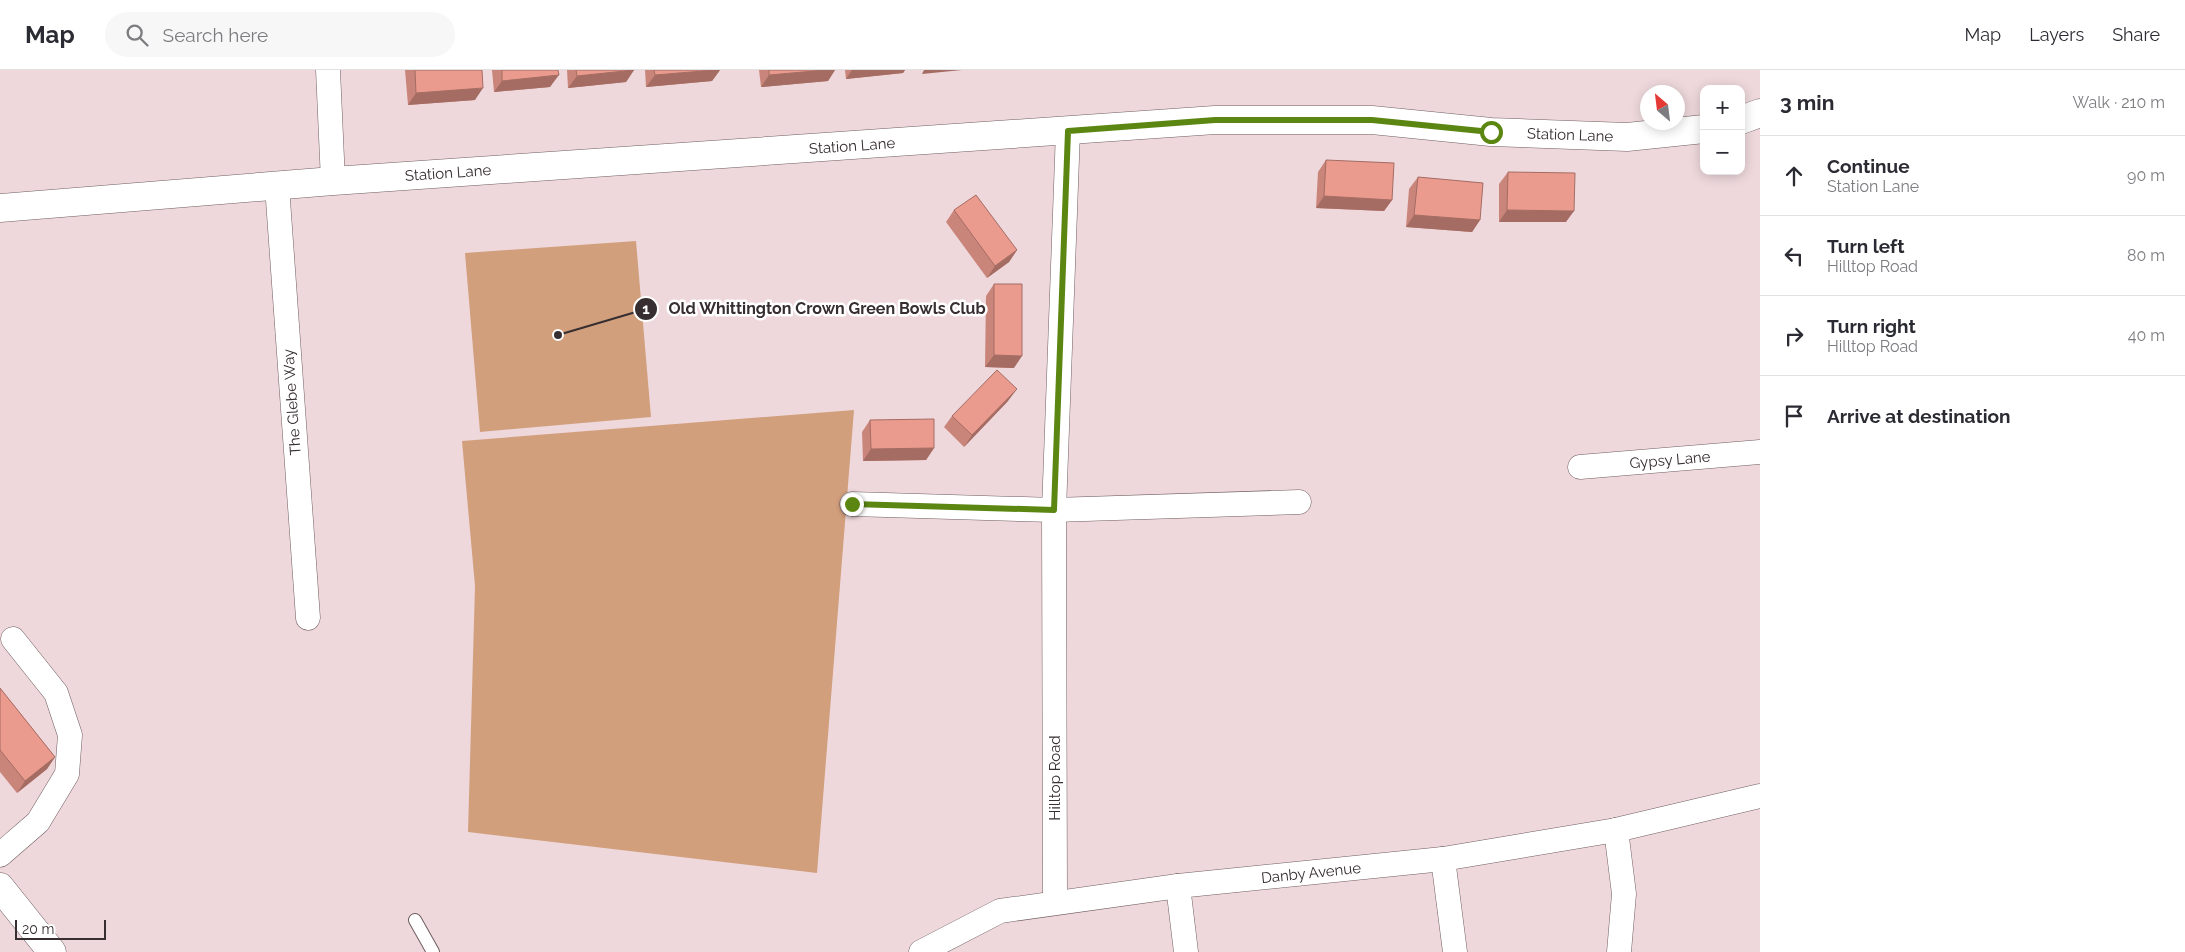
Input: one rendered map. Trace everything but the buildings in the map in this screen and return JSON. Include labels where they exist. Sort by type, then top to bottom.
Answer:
[{"type":"street","points":[[328,70],[333,181]]},
{"type":"street","points":[[1745,119],[1760,113]]},
{"type":"street","name":"Station Lane","points":[[0,208],[333,181],[1215,120],[1372,120],[1491,132],[1627,137],[1700,129]]},
{"type":"street","name":"Hilltop Road","points":[[1055,902],[1054,510],[1068,131]]},
{"type":"street","name":"The Glebe Way","points":[[277,186],[308,618]]},
{"type":"street","name":"Gypsy Lane","points":[[1580,468],[1760,452]]},
{"type":"street","points":[[852,504],[1054,510],[1299,502]]},
{"type":"street","points":[[0,855],[38,822],[67,774],[70,735],[56,693],[13,639]]},
{"type":"street","name":"Danby Avenue","points":[[1055,902],[1178,886],[1443,860],[1616,830],[1760,796]]},
{"type":"street","points":[[1616,830],[1624,894],[1619,952]]},
{"type":"street","points":[[1443,860],[1455,952]]},
{"type":"street","points":[[1178,886],[1186,952]]},
{"type":"street","points":[[0,887],[52,952]]},
{"type":"street","points":[[921,952],[1000,910],[1055,902]]},
{"type":"lane","points":[[415,920],[433,952]]},
{"type":"shaded area","points":[[636,241],[651,417],[480,432],[465,253]]},
{"type":"shaded area","points":[[854,410],[817,873],[468,832],[475,586],[462,441]]},
{"type":"place","name":"Old Whittington Crown Green Bowls Club","points":[[558,335]]},
{"type":"route","points":[[852,504],[1054,510],[1068,131],[1215,120],[1372,120],[1491,132]]}]
